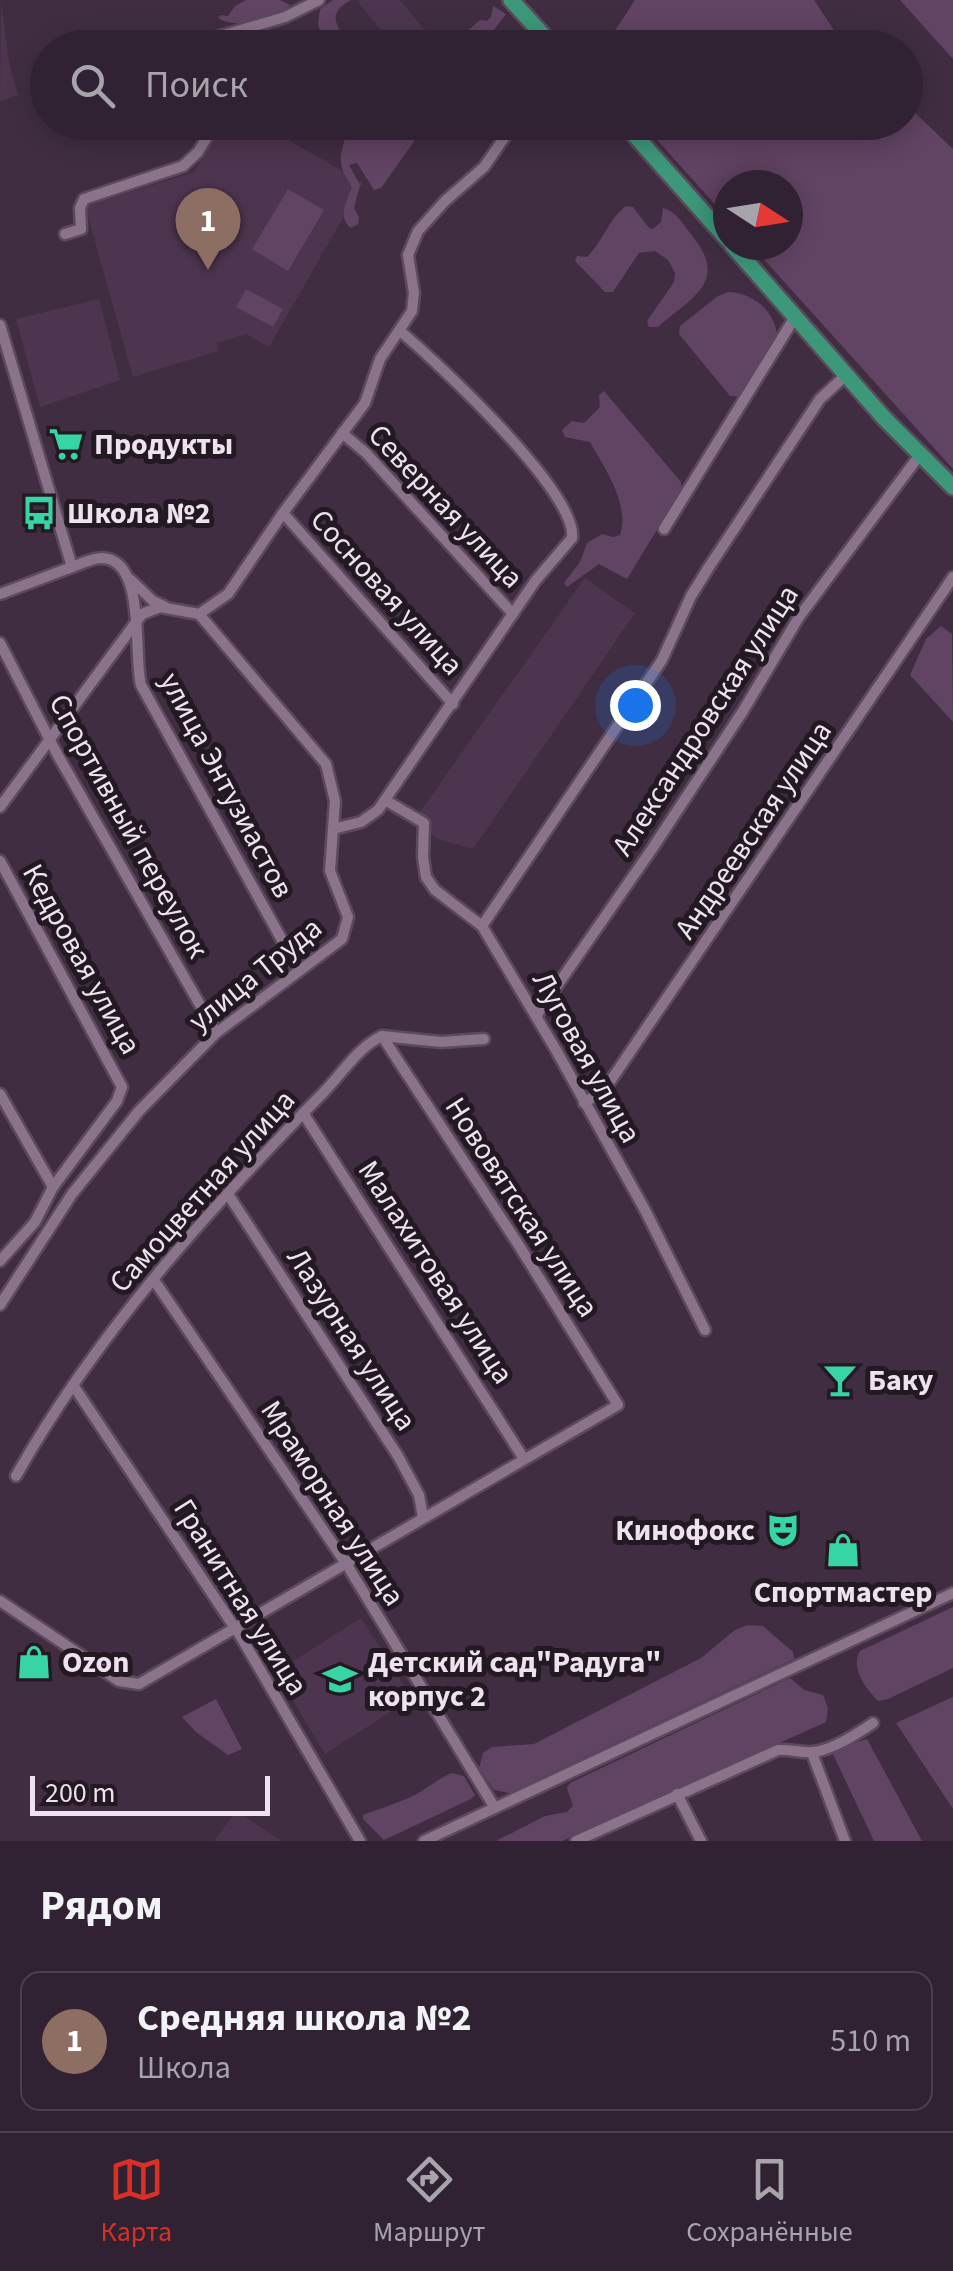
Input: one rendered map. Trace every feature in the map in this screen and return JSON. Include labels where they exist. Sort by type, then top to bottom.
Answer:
[{"type":"highway","points":[[511,0],[538,30]]},
{"type":"highway","points":[[638,140],[713,224]]},
{"type":"highway","points":[[745,260],[920,456],[953,487]]},
{"type":"street","points":[[243,30],[285,18],[319,0]]},
{"type":"street","points":[[65,234],[81,229],[80,208],[84,199],[183,166],[205,140]]},
{"type":"street","points":[[199,614],[228,594],[282,513],[366,403],[380,359],[414,303],[408,255],[418,231],[484,167],[503,140]]},
{"type":"street","points":[[664,529],[795,317]]},
{"type":"street","points":[[0,325],[72,567]]},
{"type":"street","points":[[0,594],[103,558],[116,562],[153,601],[199,614],[326,764],[333,785],[333,829],[367,820],[385,800],[573,532],[571,519],[553,489],[472,398],[400,331]]},
{"type":"street","points":[[482,926],[662,660],[709,567],[820,398],[846,375]]},
{"type":"street","name":"Северная улица","points":[[342,433],[366,453],[513,614]]},
{"type":"street","name":"Александровская улица","points":[[536,1016],[743,711],[799,617],[920,456]]},
{"type":"street","name":"Сосновая улица","points":[[282,513],[453,704]]},
{"type":"street","name":"улица Энтузиастов","points":[[126,575],[134,594],[141,686],[298,969]]},
{"type":"street","name":"Андреевская улица","points":[[584,1103],[605,1089],[953,577]]},
{"type":"street","points":[[0,806],[136,622],[146,611],[166,607]]},
{"type":"street","name":"Спортивный переулок","points":[[0,643],[216,1033]]},
{"type":"street","name":"Луговая улица","points":[[385,800],[424,823],[422,857],[426,877],[435,890],[482,926],[644,1210],[705,1330]]},
{"type":"street","name":"улица Труда","points":[[2,1298],[100,1157],[139,1110],[216,1033],[342,939],[348,926],[346,908],[332,884],[333,829]]},
{"type":"street","name":"Кедровая улица","points":[[0,861],[120,1081],[122,1092],[53,1186]]},
{"type":"street","points":[[382,1036],[442,1042],[484,1039]]},
{"type":"street","name":"Самоцветная улица","points":[[16,1476],[73,1384],[154,1280],[303,1113],[362,1050],[382,1036]]},
{"type":"street","name":"Нововятская улица","points":[[382,1036],[618,1405],[524,1459]]},
{"type":"street","points":[[0,1094],[53,1186],[35,1222],[0,1261]]},
{"type":"street","name":"Малахитовая улица","points":[[303,1113],[524,1459]]},
{"type":"street","name":"Лазурная улица","points":[[228,1194],[398,1456],[419,1495],[423,1518]]},
{"type":"street","name":"Мраморная улица","points":[[154,1280],[347,1565],[494,1808]]},
{"type":"street","name":"Гранитная улица","points":[[73,1384],[236,1629],[360,1841]]},
{"type":"street","points":[[0,1601],[78,1656],[134,1685],[524,1459]]},
{"type":"street","points":[[424,1841],[953,1592]]},
{"type":"street","points":[[582,1840],[778,1750],[812,1752],[855,1735],[873,1723]]},
{"type":"street","points":[[812,1752],[845,1841]]},
{"type":"street","points":[[678,1794],[701,1841]]},
{"type":"shaded area","points":[[1,0],[9,62],[18,95],[0,101]]},
{"type":"shaded area","points":[[246,0],[280,0],[290,5],[255,21],[235,23],[218,18],[228,16]]},
{"type":"shaded area","points":[[333,0],[351,0],[336,16],[340,30],[320,30],[320,9]]},
{"type":"shaded area","points":[[400,0],[425,30],[380,30],[358,2]]},
{"type":"shaded area","points":[[635,0],[814,0],[834,30],[615,30]]},
{"type":"shaded area","points":[[900,0],[953,0],[953,59]]},
{"type":"shaded area","points":[[493,6],[506,14],[494,30],[469,30],[480,20],[491,17]]},
{"type":"shaded area","points":[[923,120],[953,149],[953,469],[765,260],[803,260],[803,170],[713,170],[713,202],[657,140],[923,140]]},
{"type":"shaded area","points":[[214,140],[288,140],[363,183],[269,347],[246,334],[217,343],[218,351],[133,377],[85,206],[194,172]]},
{"type":"shaded area","points":[[345,140],[415,140],[381,188],[374,190],[357,163],[349,165],[360,185],[354,208],[358,224],[351,228],[344,214],[352,187],[343,170]]},
{"type":"shaded area","points":[[288,189],[324,210],[288,271],[252,249]]},
{"type":"shaded area","points":[[626,206],[633,207],[653,229],[661,222],[663,208],[672,212],[702,251],[707,264],[702,287],[658,327],[649,327],[647,321],[674,282],[675,273],[668,260],[655,251],[639,253],[613,292],[605,292],[575,261],[577,256],[587,257]]},
{"type":"shaded area","points":[[246,289],[283,309],[273,327],[236,307]]},
{"type":"shaded area","points":[[728,292],[761,304],[772,318],[777,335],[738,396],[730,396],[679,334],[680,326]]},
{"type":"shaded area","points":[[99,299],[120,380],[40,407],[16,319]]},
{"type":"shaded area","points":[[604,391],[681,482],[681,490],[627,579],[599,564],[567,587],[564,583],[580,562],[587,543],[602,534],[620,535],[619,499],[590,442],[565,437],[562,430],[572,421],[584,423],[600,407],[599,395]]},
{"type":"shaded area","points":[[585,578],[635,613],[473,849],[438,839],[412,823]]},
{"type":"shaded area","points":[[941,626],[952,634],[953,722],[910,675],[926,639]]},
{"type":"shaded area","points":[[953,1607],[953,1668],[878,1701],[858,1671],[860,1651]]},
{"type":"shaded area","name":"Детский сад\"Радуга\" корпус 2","points":[[361,1618],[412,1698],[325,1754],[276,1672]]},
{"type":"shaded area","points":[[748,1625],[763,1626],[793,1652],[794,1659],[509,1793],[494,1790],[479,1768],[483,1753],[492,1747],[534,1744],[701,1658],[735,1630]]},
{"type":"shaded area","points":[[790,1678],[804,1690],[823,1695],[828,1708],[826,1722],[562,1841],[496,1841],[545,1816],[567,1812],[573,1806],[567,1788],[570,1783]]},
{"type":"shaded area","points":[[953,1697],[953,1809],[896,1723]]},
{"type":"shaded area","points":[[216,1699],[242,1749],[228,1755],[182,1717]]},
{"type":"shaded area","points":[[867,1739],[922,1841],[874,1841],[831,1750]]},
{"type":"shaded area","points":[[452,1773],[464,1776],[475,1795],[471,1799],[384,1840],[363,1819],[363,1815],[417,1794]]},
{"type":"shaded area","points":[[236,1811],[282,1841],[214,1841]]},
{"type":"place","name":"Средняя школа №2","points":[[208,270]]},
{"type":"place","name":"Продукты","points":[[66,444]]},
{"type":"place","name":"Школа №2","points":[[39,513]]},
{"type":"place","name":"Баку","points":[[840,1380]]},
{"type":"place","name":"Кинофокс","points":[[783,1530]]},
{"type":"place","name":"Спортмастер","points":[[843,1550]]},
{"type":"place","name":"Ozon","points":[[34,1662]]},
{"type":"place","name":"Детский сад\"Радуга\" корпус 2","points":[[340,1679]]}]
